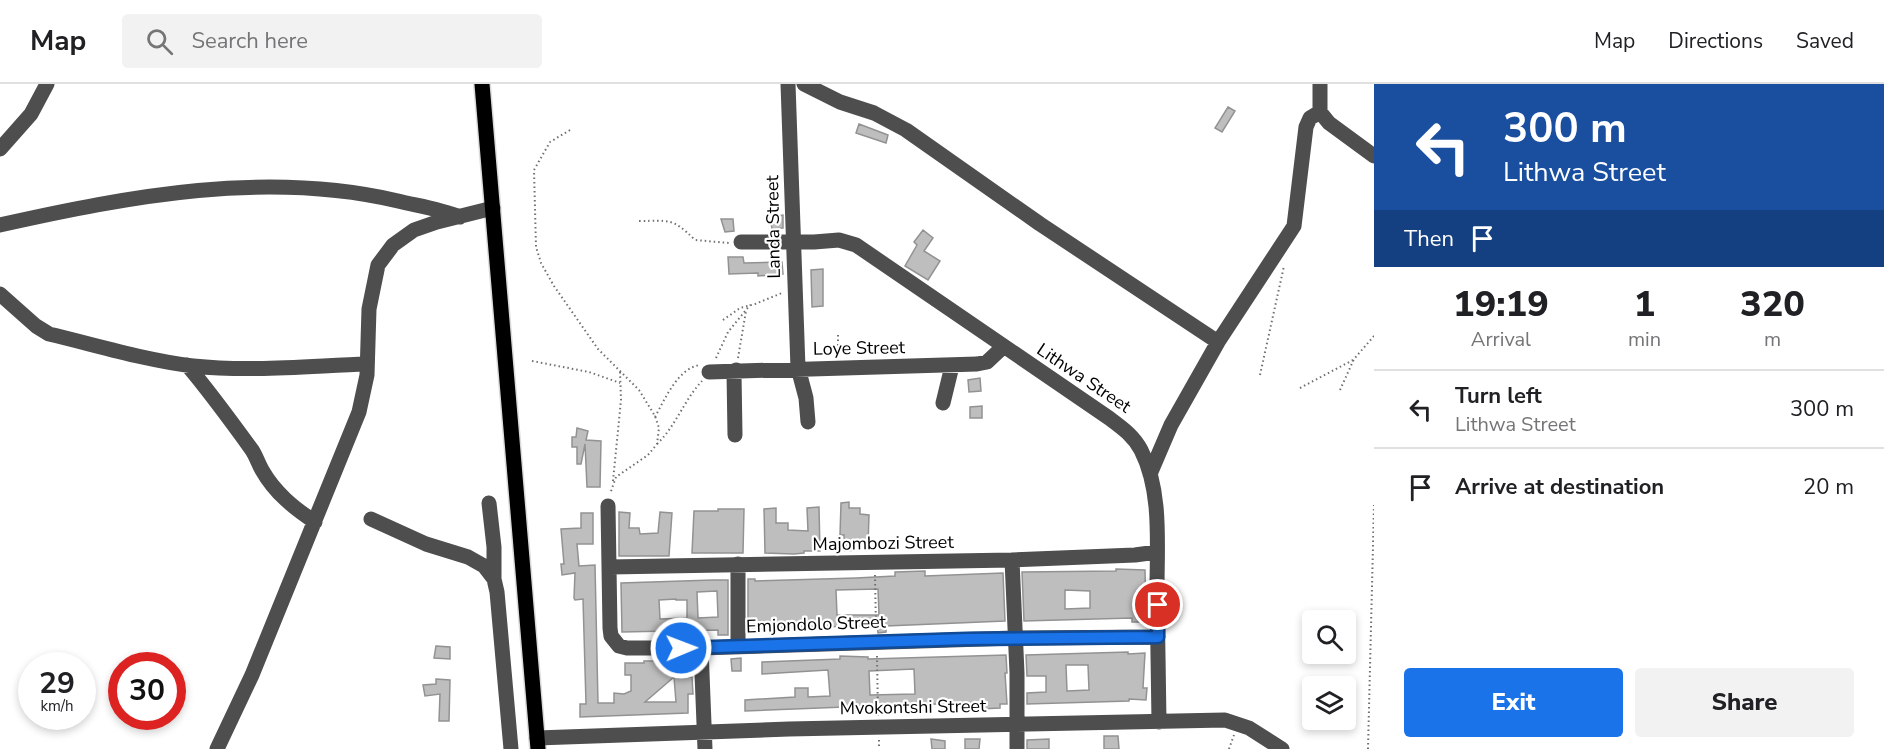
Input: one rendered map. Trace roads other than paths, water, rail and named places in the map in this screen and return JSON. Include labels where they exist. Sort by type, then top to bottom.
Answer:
[{"type":"main road","points":[[482,84],[538,743]]},
{"type":"street","points":[[0,149],[31,114],[47,84]]},
{"type":"street","name":"Landa Street","points":[[788,84],[798,368],[806,398],[808,422]]},
{"type":"street","points":[[804,84],[840,102],[874,113],[906,129],[1040,224],[1218,342]]},
{"type":"street","points":[[1320,84],[1320,111],[1339,132],[1374,156]]},
{"type":"street","points":[[1150,474],[1171,425],[1218,342],[1294,226],[1306,127],[1310,118],[1320,111]]},
{"type":"street","points":[[0,232],[7,223],[136,198],[228,186],[344,191],[383,197],[460,217]]},
{"type":"street","points":[[217,749],[252,675],[359,412],[364,394],[367,364],[369,309],[378,265],[393,245],[414,230],[494,208]]},
{"type":"street","name":"Lithwa Street","points":[[741,242],[839,240],[856,244],[1125,429],[1141,450],[1150,474],[1156,510],[1159,722]]},
{"type":"street","points":[[0,294],[36,326],[49,334],[160,360],[187,365],[246,369],[367,364]]},
{"type":"street","name":"Loye Street","points":[[710,372],[838,367],[952,366],[987,362],[1003,346]]},
{"type":"street","points":[[187,365],[205,385],[254,453],[262,471],[274,487],[292,506],[315,522]]},
{"type":"street","points":[[943,403],[952,366]]},
{"type":"street","points":[[735,435],[733,396],[736,370]]},
{"type":"street","points":[[489,503],[494,547],[494,579],[512,749]]},
{"type":"street","name":"Emjondolo Street","points":[[608,506],[610,628],[614,642],[627,648],[701,648],[1014,638],[1158,637]]},
{"type":"street","points":[[371,519],[426,544],[468,556],[484,566],[494,579]]},
{"type":"street","name":"Majombozi Street","points":[[609,567],[1012,560],[1157,552]]},
{"type":"street","points":[[1012,560],[1017,749]]},
{"type":"street","points":[[738,564],[738,646]]},
{"type":"street","points":[[701,648],[705,749]]},
{"type":"street","name":"Mvokontshi Street","points":[[538,743],[705,731],[1225,720],[1238,723],[1282,749]]}]
